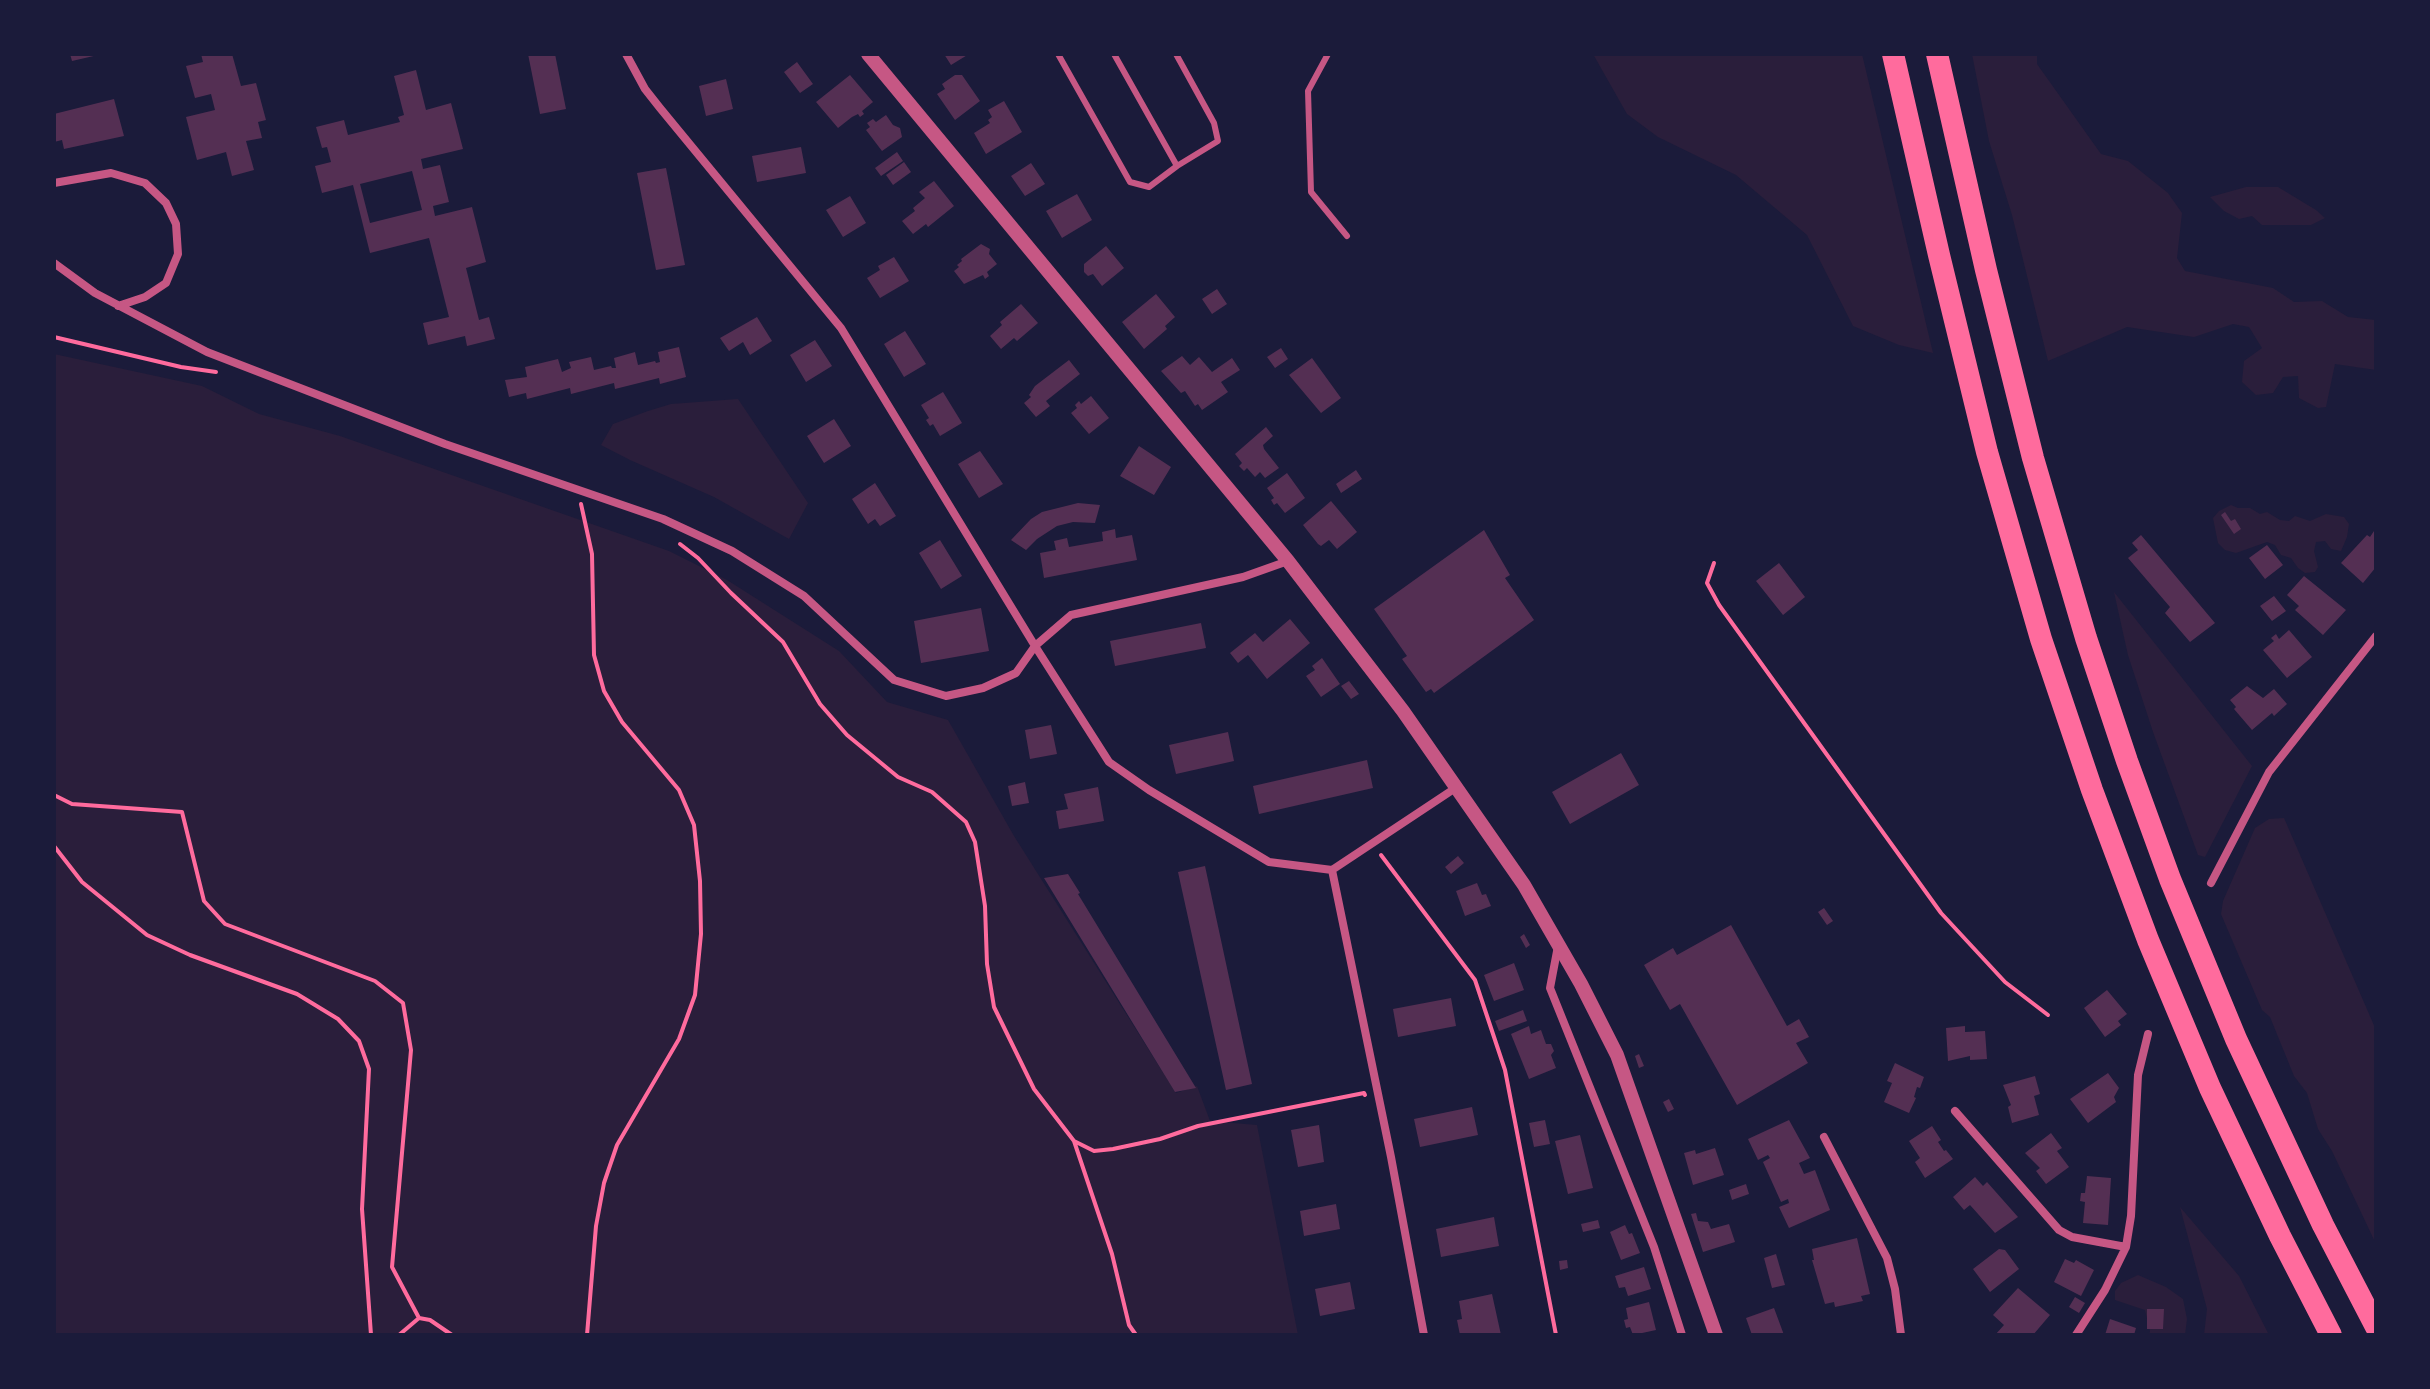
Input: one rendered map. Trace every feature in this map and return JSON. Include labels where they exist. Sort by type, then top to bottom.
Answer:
[{"type":"highway","points":[[1893,54],[1987,452],[2041,639],[2092,790],[2148,940],[2210,1088],[2331,1335]]},
{"type":"highway","points":[[1937,54],[2033,458],[2086,638],[2127,761],[2170,879],[2236,1039],[2323,1225],[2376,1327]]},
{"type":"street","points":[[626,54],[645,89],[841,328],[1109,762],[1161,798],[1269,862],[1332,870],[1457,787]]},
{"type":"street","points":[[868,54],[1288,561],[1403,711],[1524,885],[1617,1055],[1716,1335]]},
{"type":"street","points":[[54,183],[111,173],[145,183],[166,203],[176,224],[178,254],[166,283],[145,297],[118,306]]},
{"type":"street","points":[[54,263],[95,293],[207,352],[445,444],[663,519],[732,551],[804,596],[894,680],[946,696],[983,688],[1016,673],[1035,646],[1071,615],[1243,577],[1288,561]]},
{"type":"street","points":[[2211,883],[2269,772],[2376,636]]},
{"type":"street","points":[[1332,870],[1424,1335]]},
{"type":"street","points":[[1558,945],[1550,988],[1654,1247],[1682,1335]]},
{"type":"street","points":[[2076,1335],[2111,1281],[2126,1247],[2131,1216],[2138,1075],[2148,1034]]},
{"type":"street","points":[[1955,1111],[2059,1230],[2072,1237],[2126,1247]]},
{"type":"street","points":[[1824,1137],[1887,1258],[1901,1335]]},
{"type":"lane","points":[[1058,54],[1130,182],[1149,187],[1218,141],[1214,123],[1176,54]]},
{"type":"lane","points":[[1114,54],[1177,166]]},
{"type":"lane","points":[[1328,54],[1308,91],[1311,192],[1347,236]]},
{"type":"path","points":[[54,337],[181,367],[224,371]]},
{"type":"path","points":[[584,491],[581,505],[592,554],[594,655],[597,667],[604,691],[622,722],[679,790],[694,825],[701,934],[695,995],[679,1039],[617,1145],[604,1183],[596,1226],[587,1335]]},
{"type":"path","points":[[568,500],[594,509]]},
{"type":"path","points":[[671,538],[698,558],[783,642],[820,704],[847,735],[898,777],[932,792],[966,822],[975,842],[985,906],[987,964],[994,1007],[1034,1089],[1074,1141],[1112,1254],[1129,1325],[1136,1335]]},
{"type":"path","points":[[1714,563],[1707,583],[1719,605],[1941,913],[2005,982],[2048,1015]]},
{"type":"path","points":[[54,795],[72,804],[182,812],[204,901],[225,924],[375,981],[403,1003],[411,1050],[392,1267],[419,1318]]},
{"type":"path","points":[[1372,843],[1475,980],[1505,1070],[1556,1335]]},
{"type":"path","points":[[54,846],[82,882],[147,935],[190,955],[297,994],[338,1019],[359,1041],[369,1069],[362,1209],[371,1335]]},
{"type":"path","points":[[1074,1141],[1094,1151],[1113,1149],[1160,1139],[1198,1126],[1364,1093],[1367,1108]]},
{"type":"path","points":[[399,1335],[419,1318]]},
{"type":"path","points":[[419,1318],[430,1320],[452,1335]]},
{"type":"shaded area","points":[[1593,54],[1862,54],[1933,353],[1899,345],[1853,326],[1807,235],[1736,175],[1658,137],[1627,114]]},
{"type":"shaded area","points":[[1972,54],[2037,54],[2037,64],[2101,154],[2128,161],[2168,193],[2182,213],[2177,258],[2185,271],[2273,288],[2294,302],[2322,301],[2348,317],[2376,320],[2376,370],[2335,364],[2326,407],[2318,408],[2299,398],[2298,376],[2283,377],[2273,393],[2256,395],[2242,382],[2244,361],[2262,348],[2249,327],[2233,324],[2194,337],[2127,327],[2048,361],[2012,215],[1989,141]]},
{"type":"shaded area","points":[[2246,187],[2278,187],[2325,218],[2311,225],[2262,225],[2252,216],[2239,219],[2224,211],[2210,197]]},
{"type":"shaded area","points":[[54,354],[202,386],[259,414],[340,436],[669,551],[727,580],[839,651],[887,702],[948,720],[1014,836],[1176,1093],[1197,1086],[1210,1121],[1257,1125],[1298,1335],[54,1335]]},
{"type":"shaded area","points":[[738,399],[808,503],[789,539],[714,497],[601,445],[613,424],[648,411],[671,404]]},
{"type":"shaded area","points":[[2231,505],[2250,508],[2260,514],[2267,512],[2280,520],[2289,521],[2295,516],[2310,521],[2326,514],[2344,517],[2349,524],[2347,537],[2341,551],[2331,549],[2325,541],[2316,542],[2314,551],[2318,567],[2315,572],[2305,573],[2291,558],[2281,555],[2275,545],[2267,542],[2236,553],[2225,550],[2218,543],[2213,518]]},
{"type":"shaded area","points":[[2114,592],[2252,766],[2205,857],[2198,855],[2153,732],[2128,655]]},
{"type":"shaded area","points":[[2284,818],[2376,1030],[2376,1244],[2332,1151],[2318,1129],[2307,1093],[2294,1076],[2270,1017],[2262,1010],[2221,914],[2223,901],[2255,828],[2269,819]]},
{"type":"shaded area","points":[[2180,1207],[2239,1276],[2269,1335],[2204,1335],[2207,1309]]},
{"type":"shaded area","points":[[2138,1275],[2166,1287],[2183,1299],[2187,1319],[2185,1335],[2149,1335],[2145,1310],[2115,1300],[2115,1291],[2121,1283]]},
{"type":"building","points":[[70,54],[98,54],[98,55],[72,61]]},
{"type":"building","points":[[201,54],[232,54],[241,86],[256,83],[266,120],[258,122],[262,138],[246,141],[254,170],[232,176],[226,152],[197,160],[186,117],[215,110],[211,94],[195,98],[186,66],[203,62]]},
{"type":"building","points":[[528,54],[555,54],[566,109],[540,114]]},
{"type":"building","points":[[944,54],[969,54],[951,65]]},
{"type":"building","points":[[797,62],[813,84],[800,93],[784,72]]},
{"type":"building","points":[[416,70],[426,110],[451,103],[463,149],[421,159],[423,169],[440,165],[449,202],[433,206],[435,216],[472,207],[486,262],[466,268],[479,320],[489,317],[495,339],[467,346],[465,336],[428,345],[423,323],[449,317],[429,238],[370,253],[353,185],[322,193],[315,166],[331,162],[327,147],[322,148],[316,127],[344,120],[348,135],[400,122],[398,117],[404,115],[394,76]],"holes":[[[412,171],[422,210],[370,223],[360,184]]]},
{"type":"building","points":[[850,75],[873,102],[862,111],[864,114],[860,117],[858,114],[852,117],[838,128],[816,102]]},
{"type":"building","points":[[955,75],[962,75],[980,101],[955,120],[937,94],[945,89],[942,84]]},
{"type":"building","points":[[726,79],[733,109],[706,116],[699,86]]},
{"type":"building","points":[[114,99],[124,136],[64,149],[62,140],[54,142],[54,114]]},
{"type":"building","points":[[1004,101],[1022,132],[986,154],[974,133],[990,123],[988,120],[992,117],[988,110]]},
{"type":"building","points":[[886,115],[893,125],[900,128],[902,137],[882,151],[866,130],[870,127],[867,123],[873,119],[876,122]]},
{"type":"building","points":[[801,147],[806,173],[757,182],[752,156]]},
{"type":"building","points":[[897,152],[903,161],[881,176],[875,168]]},
{"type":"building","points":[[904,162],[911,172],[893,185],[886,175]]},
{"type":"building","points":[[1031,163],[1045,184],[1025,196],[1011,176]]},
{"type":"building","points":[[666,168],[685,265],[656,270],[637,173]]},
{"type":"building","points":[[934,181],[954,206],[928,227],[926,224],[913,234],[902,221],[925,198],[919,192]]},
{"type":"building","points":[[1077,194],[1092,220],[1062,238],[1046,211]]},
{"type":"building","points":[[850,196],[866,223],[843,237],[826,210]]},
{"type":"building","points":[[981,244],[990,249],[989,254],[997,264],[987,272],[989,276],[985,279],[983,275],[964,284],[954,271],[961,259]]},
{"type":"building","points":[[1106,246],[1124,268],[1102,286],[1093,274],[1088,276],[1084,272],[1084,264]]},
{"type":"building","points":[[894,257],[909,281],[880,298],[867,278],[880,270],[878,266]]},
{"type":"building","points":[[1217,289],[1227,304],[1212,314],[1202,299]]},
{"type":"building","points":[[1156,294],[1175,317],[1165,326],[1167,329],[1144,349],[1122,322]]},
{"type":"building","points":[[1021,304],[1038,323],[1017,341],[1014,338],[1001,349],[990,336],[1002,325],[1000,322]]},
{"type":"building","points":[[757,317],[772,341],[750,355],[743,342],[729,351],[720,338]]},
{"type":"building","points":[[905,331],[926,364],[904,377],[884,344]]},
{"type":"building","points":[[815,340],[832,366],[806,382],[790,355]]},
{"type":"building","points":[[679,347],[686,377],[660,384],[659,378],[615,389],[614,383],[571,394],[570,388],[527,399],[526,393],[509,397],[505,380],[527,377],[525,367],[558,359],[562,372],[571,368],[569,362],[591,357],[594,370],[611,366],[616,368],[614,358],[635,352],[638,365],[656,363],[660,362],[658,352]]},
{"type":"building","points":[[1281,348],[1288,359],[1275,368],[1267,357]]},
{"type":"building","points":[[1182,356],[1190,365],[1199,357],[1212,372],[1232,358],[1240,370],[1221,382],[1228,392],[1202,410],[1161,371]]},
{"type":"building","points":[[1312,358],[1341,398],[1321,413],[1289,375]]},
{"type":"building","points":[[1069,360],[1080,374],[1046,401],[1050,406],[1036,417],[1024,403],[1031,397],[1029,395],[1035,386]]},
{"type":"building","points":[[943,392],[962,423],[940,436],[933,424],[930,426],[926,420],[929,418],[921,405]]},
{"type":"building","points":[[1091,396],[1109,418],[1089,434],[1071,413],[1079,401],[1081,404]]},
{"type":"building","points":[[834,419],[851,446],[824,463],[807,436]]},
{"type":"building","points":[[1266,427],[1273,436],[1263,445],[1264,449],[1279,468],[1265,478],[1260,472],[1255,477],[1247,468],[1244,471],[1239,466],[1242,463],[1235,454]]},
{"type":"building","points":[[1139,446],[1171,467],[1154,495],[1120,476]]},
{"type":"building","points":[[980,451],[1003,484],[979,498],[958,464]]},
{"type":"building","points":[[1356,470],[1362,479],[1341,493],[1336,484]]},
{"type":"building","points":[[1287,473],[1305,498],[1285,513],[1277,503],[1274,505],[1271,500],[1274,498],[1267,488]]},
{"type":"building","points":[[875,483],[896,516],[880,526],[875,519],[868,524],[852,499]]},
{"type":"building","points":[[1331,501],[1357,532],[1337,549],[1329,540],[1321,546],[1318,544],[1303,525]]},
{"type":"building","points":[[1078,503],[1100,505],[1095,523],[1073,522],[1057,526],[1026,550],[1011,540],[1042,512]]},
{"type":"building","points":[[2225,512],[2231,521],[2235,519],[2241,529],[2234,534],[2221,515]]},
{"type":"building","points":[[2376,528],[2376,567],[2363,583],[2341,563]]},
{"type":"building","points":[[1115,529],[1116,538],[1132,535],[1137,560],[1044,578],[1040,553],[1056,550],[1054,541],[1067,538],[1069,547],[1103,541],[1102,532]]},
{"type":"building","points":[[1484,530],[1510,575],[1505,578],[1534,620],[1434,693],[1431,689],[1426,692],[1402,659],[1407,656],[1374,609]]},
{"type":"building","points":[[2141,535],[2215,623],[2190,642],[2165,613],[2170,607],[2128,558],[2138,550],[2132,543]]},
{"type":"building","points":[[940,540],[962,576],[941,589],[919,553]]},
{"type":"building","points":[[2267,545],[2283,565],[2265,579],[2249,558]]},
{"type":"building","points":[[1779,563],[1805,597],[1783,615],[1756,581]]},
{"type":"building","points":[[2304,576],[2346,610],[2323,635],[2295,610],[2299,606],[2287,595]]},
{"type":"building","points":[[2274,596],[2286,611],[2272,621],[2260,606]]},
{"type":"building","points":[[981,608],[989,651],[921,663],[914,621]]},
{"type":"building","points":[[1290,619],[1310,643],[1267,679],[1248,655],[1238,663],[1230,653],[1255,633],[1263,642]]},
{"type":"building","points":[[1201,623],[1206,648],[1115,666],[1110,641]]},
{"type":"building","points":[[2289,630],[2312,657],[2287,678],[2263,650],[2274,641],[2271,638],[2276,634],[2279,639]]},
{"type":"building","points":[[1322,658],[1340,684],[1321,697],[1306,676],[1315,670],[1312,666]]},
{"type":"building","points":[[1349,681],[1359,694],[1351,699],[1341,686]]},
{"type":"building","points":[[2247,686],[2263,698],[2274,689],[2287,704],[2252,730],[2230,700]]},
{"type":"building","points":[[1051,725],[1057,754],[1030,759],[1025,730]]},
{"type":"building","points":[[1228,732],[1234,761],[1176,774],[1169,745]]},
{"type":"building","points":[[1621,753],[1639,785],[1570,824],[1552,792]]},
{"type":"building","points":[[1367,760],[1373,788],[1259,814],[1253,786]]},
{"type":"building","points":[[1025,782],[1029,803],[1012,806],[1008,786]]},
{"type":"building","points":[[1098,787],[1104,821],[1059,829],[1056,811],[1068,809],[1064,794]]},
{"type":"building","points":[[1458,856],[1464,863],[1451,874],[1445,867]]},
{"type":"building","points":[[1205,866],[1252,1084],[1226,1090],[1178,872]]},
{"type":"building","points":[[1068,874],[1196,1088],[1175,1092],[1044,878]]},
{"type":"building","points":[[1477,883],[1491,906],[1465,916],[1456,891]]},
{"type":"building","points":[[1824,908],[1833,921],[1827,925],[1818,912]]},
{"type":"building","points":[[1731,925],[1787,1026],[1799,1019],[1809,1037],[1796,1043],[1808,1063],[1737,1105],[1680,1004],[1670,1010],[1644,965],[1673,948],[1677,955]]},
{"type":"building","points":[[1524,934],[1530,945],[1526,948],[1520,937]]},
{"type":"building","points":[[1514,963],[1524,990],[1494,1001],[1484,975]]},
{"type":"building","points":[[2107,990],[2127,1014],[2118,1021],[2121,1025],[2105,1037],[2084,1008]]},
{"type":"building","points":[[1451,998],[1456,1026],[1398,1037],[1393,1009]]},
{"type":"building","points":[[1523,1010],[1527,1021],[1499,1031],[1495,1021]]},
{"type":"building","points":[[1529,1026],[1531,1034],[1541,1030],[1546,1044],[1551,1044],[1556,1068],[1529,1079],[1511,1034]]},
{"type":"building","points":[[1965,1026],[1965,1032],[1985,1031],[1987,1059],[1970,1060],[1970,1056],[1948,1061],[1946,1028]]},
{"type":"building","points":[[1639,1054],[1644,1066],[1639,1068],[1635,1056]]},
{"type":"building","points":[[1895,1063],[1924,1077],[1920,1088],[1917,1087],[1909,1113],[1884,1102],[1892,1083],[1887,1081]]},
{"type":"building","points":[[2108,1073],[2119,1088],[2114,1097],[2116,1102],[2088,1123],[2070,1099]]},
{"type":"building","points":[[2035,1076],[2040,1094],[2034,1096],[2039,1115],[2012,1123],[2008,1107],[2011,1105],[2003,1085]]},
{"type":"building","points":[[1669,1099],[1674,1109],[1668,1112],[1663,1102]]},
{"type":"building","points":[[1472,1107],[1478,1135],[1420,1147],[1414,1119]]},
{"type":"building","points":[[1545,1120],[1550,1144],[1534,1147],[1529,1123]]},
{"type":"building","points":[[1789,1120],[1810,1158],[1799,1163],[1804,1174],[1815,1170],[1830,1210],[1789,1228],[1779,1207],[1789,1203],[1788,1199],[1781,1202],[1763,1162],[1770,1158],[1768,1155],[1758,1160],[1748,1139]]},
{"type":"building","points":[[1319,1125],[1324,1162],[1298,1167],[1291,1130]]},
{"type":"building","points":[[1932,1126],[1941,1140],[1938,1142],[1953,1159],[1925,1178],[1915,1162],[1920,1158],[1909,1141]]},
{"type":"building","points":[[2051,1133],[2062,1148],[2057,1151],[2069,1167],[2046,1184],[2036,1171],[2040,1168],[2025,1153]]},
{"type":"building","points":[[1580,1135],[1593,1188],[1568,1194],[1555,1141]]},
{"type":"building","points":[[1715,1148],[1724,1175],[1693,1185],[1684,1153],[1695,1150],[1696,1154]]},
{"type":"building","points":[[2087,1176],[2111,1178],[2108,1225],[2083,1223],[2085,1202],[2080,1201],[2081,1193],[2085,1193]]},
{"type":"building","points":[[1975,1177],[1983,1186],[1987,1182],[2018,1217],[1995,1233],[1970,1205],[1964,1210],[1953,1197]]},
{"type":"building","points":[[1746,1184],[1749,1194],[1732,1200],[1729,1190]]},
{"type":"building","points":[[1336,1204],[1340,1229],[1304,1236],[1300,1211]]},
{"type":"building","points":[[1696,1213],[1698,1221],[1708,1222],[1711,1229],[1729,1224],[1735,1242],[1703,1252],[1691,1214]]},
{"type":"building","points":[[1494,1217],[1499,1246],[1441,1257],[1436,1229]]},
{"type":"building","points":[[1598,1220],[1600,1228],[1583,1232],[1581,1224]]},
{"type":"building","points":[[1625,1225],[1640,1253],[1621,1260],[1610,1232]]},
{"type":"building","points":[[1857,1238],[1870,1294],[1861,1296],[1863,1301],[1835,1307],[1834,1302],[1825,1304],[1812,1260],[1812,1249]]},
{"type":"building","points":[[1999,1249],[2005,1250],[2019,1269],[1990,1292],[1973,1269]]},
{"type":"building","points":[[1776,1254],[1785,1285],[1772,1288],[1764,1258]]},
{"type":"building","points":[[2065,1259],[2074,1263],[2076,1260],[2094,1270],[2081,1296],[2054,1282]]},
{"type":"building","points":[[1567,1260],[1568,1268],[1560,1270],[1559,1261]]},
{"type":"building","points":[[1644,1267],[1651,1289],[1628,1296],[1625,1287],[1619,1288],[1615,1276]]},
{"type":"building","points":[[1350,1282],[1355,1309],[1320,1316],[1315,1289]]},
{"type":"building","points":[[2018,1288],[2050,1315],[2033,1335],[1995,1335],[2004,1325],[1993,1315]]},
{"type":"building","points":[[1492,1294],[1501,1335],[1460,1335],[1457,1320],[1462,1319],[1459,1301]]},
{"type":"building","points":[[2075,1297],[2085,1303],[2079,1313],[2069,1307]]},
{"type":"building","points":[[1649,1302],[1656,1330],[1633,1335],[1630,1327],[1626,1328],[1626,1308]]},
{"type":"building","points":[[1774,1308],[1784,1335],[1752,1335],[1746,1318]]},
{"type":"building","points":[[2147,1309],[2164,1309],[2163,1329],[2147,1329]]},
{"type":"building","points":[[2110,1319],[2136,1328],[2134,1335],[2105,1335]]}]
